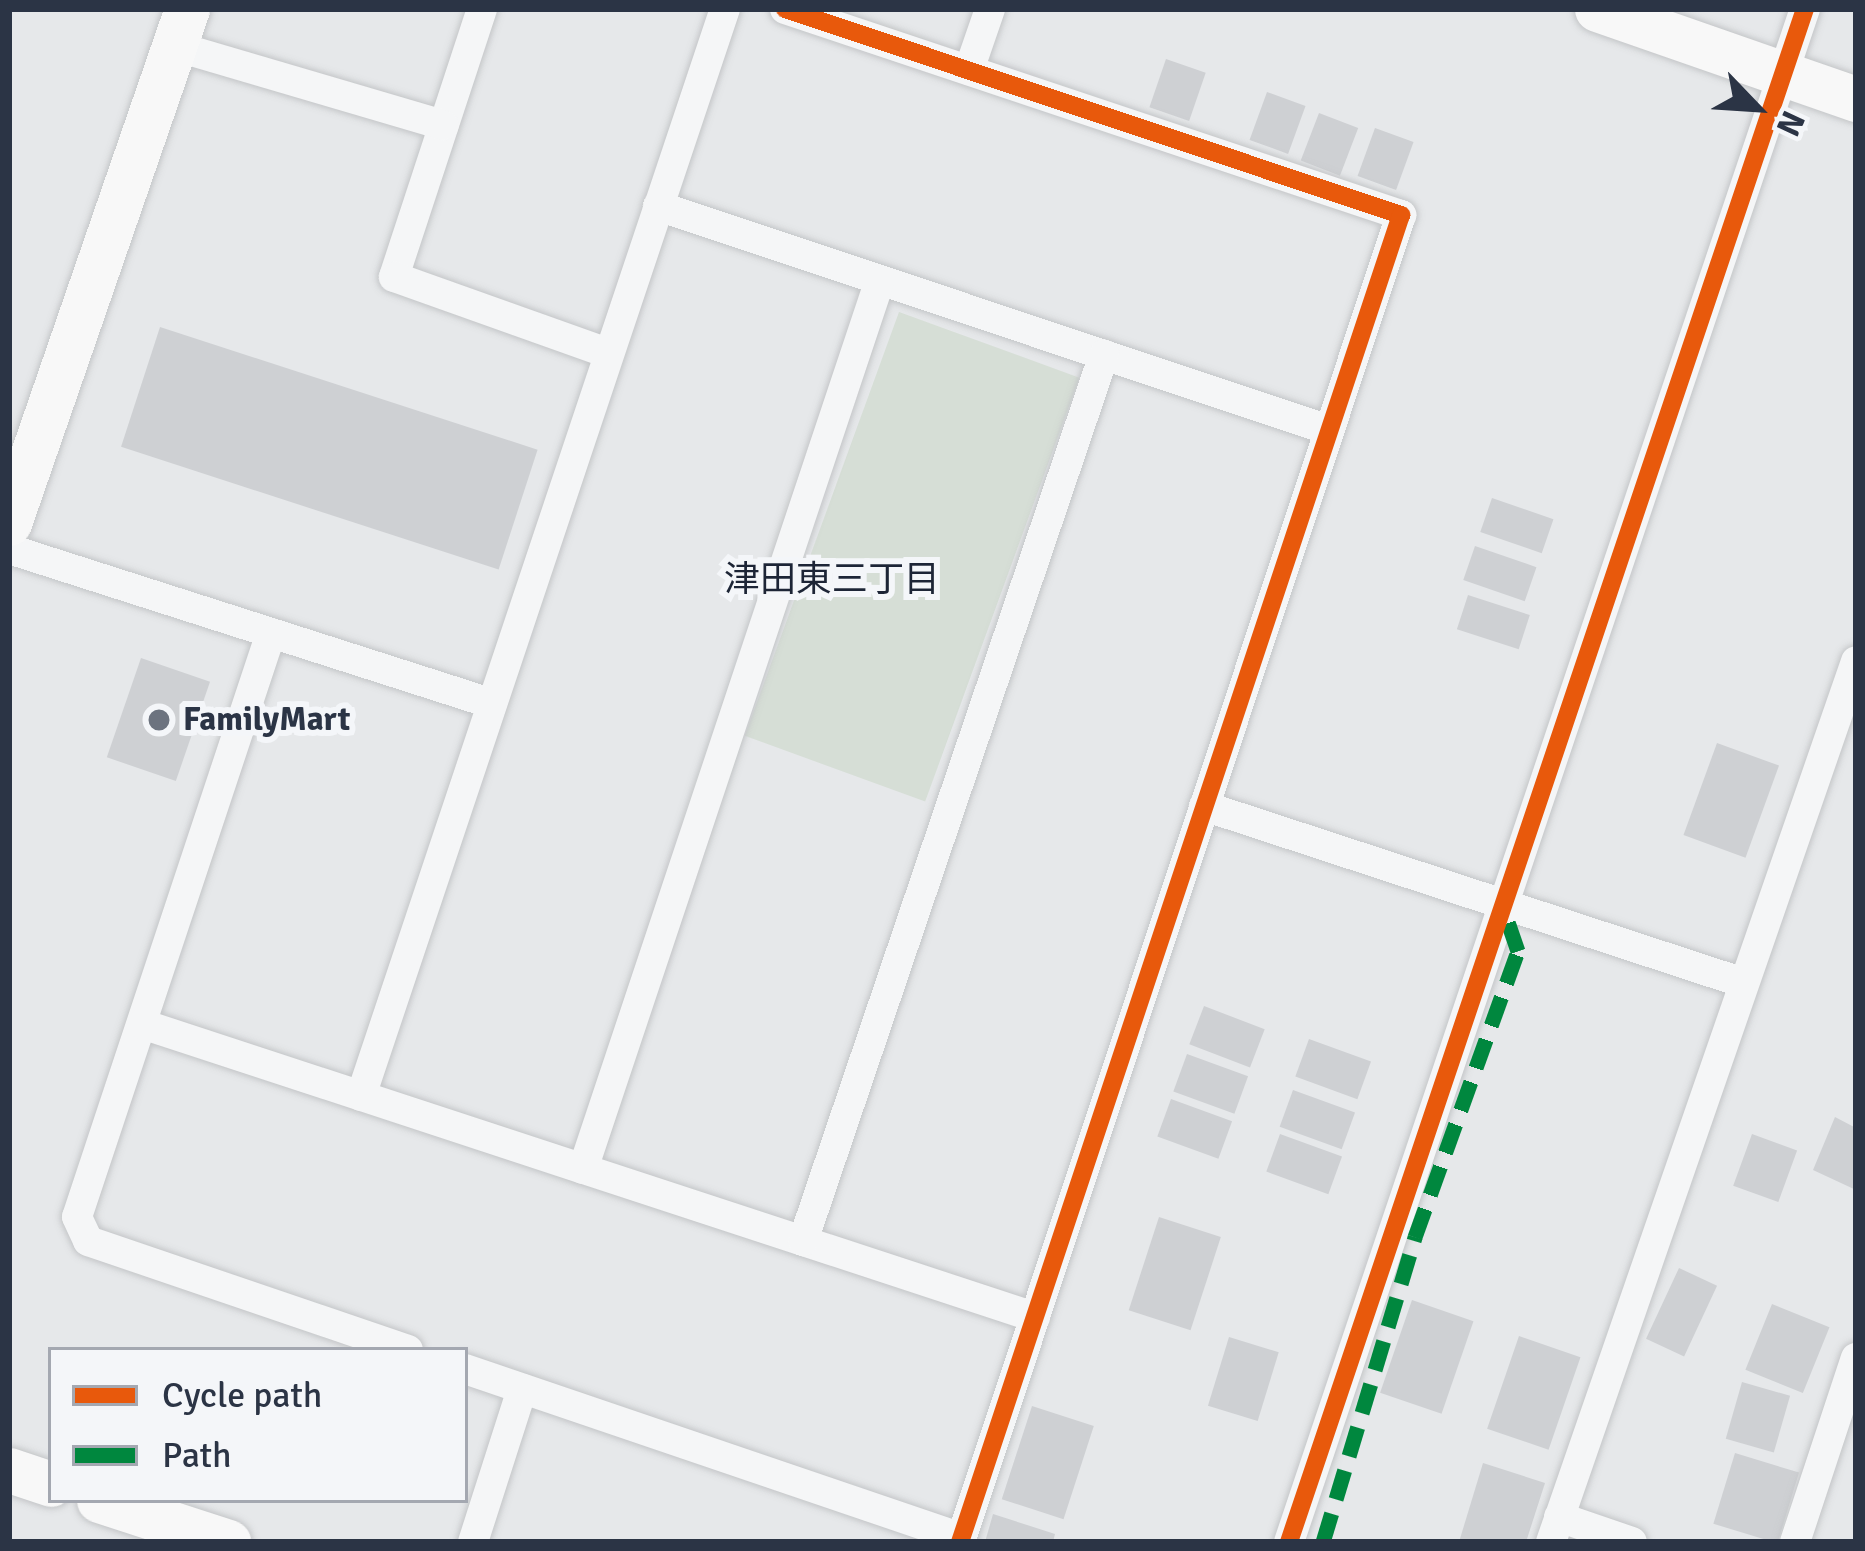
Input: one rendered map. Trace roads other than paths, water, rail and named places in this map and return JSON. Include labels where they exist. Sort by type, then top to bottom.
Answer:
[{"type":"street","points":[[482,9],[394,277],[608,353]]},
{"type":"street","points":[[361,1096],[725,9]]},
{"type":"street","points":[[468,1371],[961,1540],[1401,215],[784,9]]},
{"type":"street","points":[[969,70],[990,9]]},
{"type":"street","points":[[1597,9],[1856,99]]},
{"type":"street","points":[[1289,1542],[1805,9]]},
{"type":"street","points":[[9,523],[181,27],[444,125]]},
{"type":"street","points":[[658,206],[1329,430]]},
{"type":"street","points":[[583,1169],[880,280]]},
{"type":"street","points":[[803,1240],[1104,355]]},
{"type":"street","points":[[9,549],[490,703]]},
{"type":"street","points":[[271,633],[77,1217],[88,1241],[399,1347]]},
{"type":"street","points":[[1632,1542],[1555,1530],[1856,661]]},
{"type":"street","points":[[1204,806],[1744,983]]},
{"type":"street","points":[[142,1024],[1035,1317]]},
{"type":"street","points":[[1795,1542],[1856,1358]]},
{"type":"street","points":[[473,1542],[522,1389]]},
{"type":"street","points":[[9,1470],[48,1483]]},
{"type":"street","points":[[108,1503],[228,1542]]},
{"type":"place","name":"FamilyMart","points":[[159,720]]},
{"type":"district","name":"津田東三丁目","points":[[832,580]]}]
